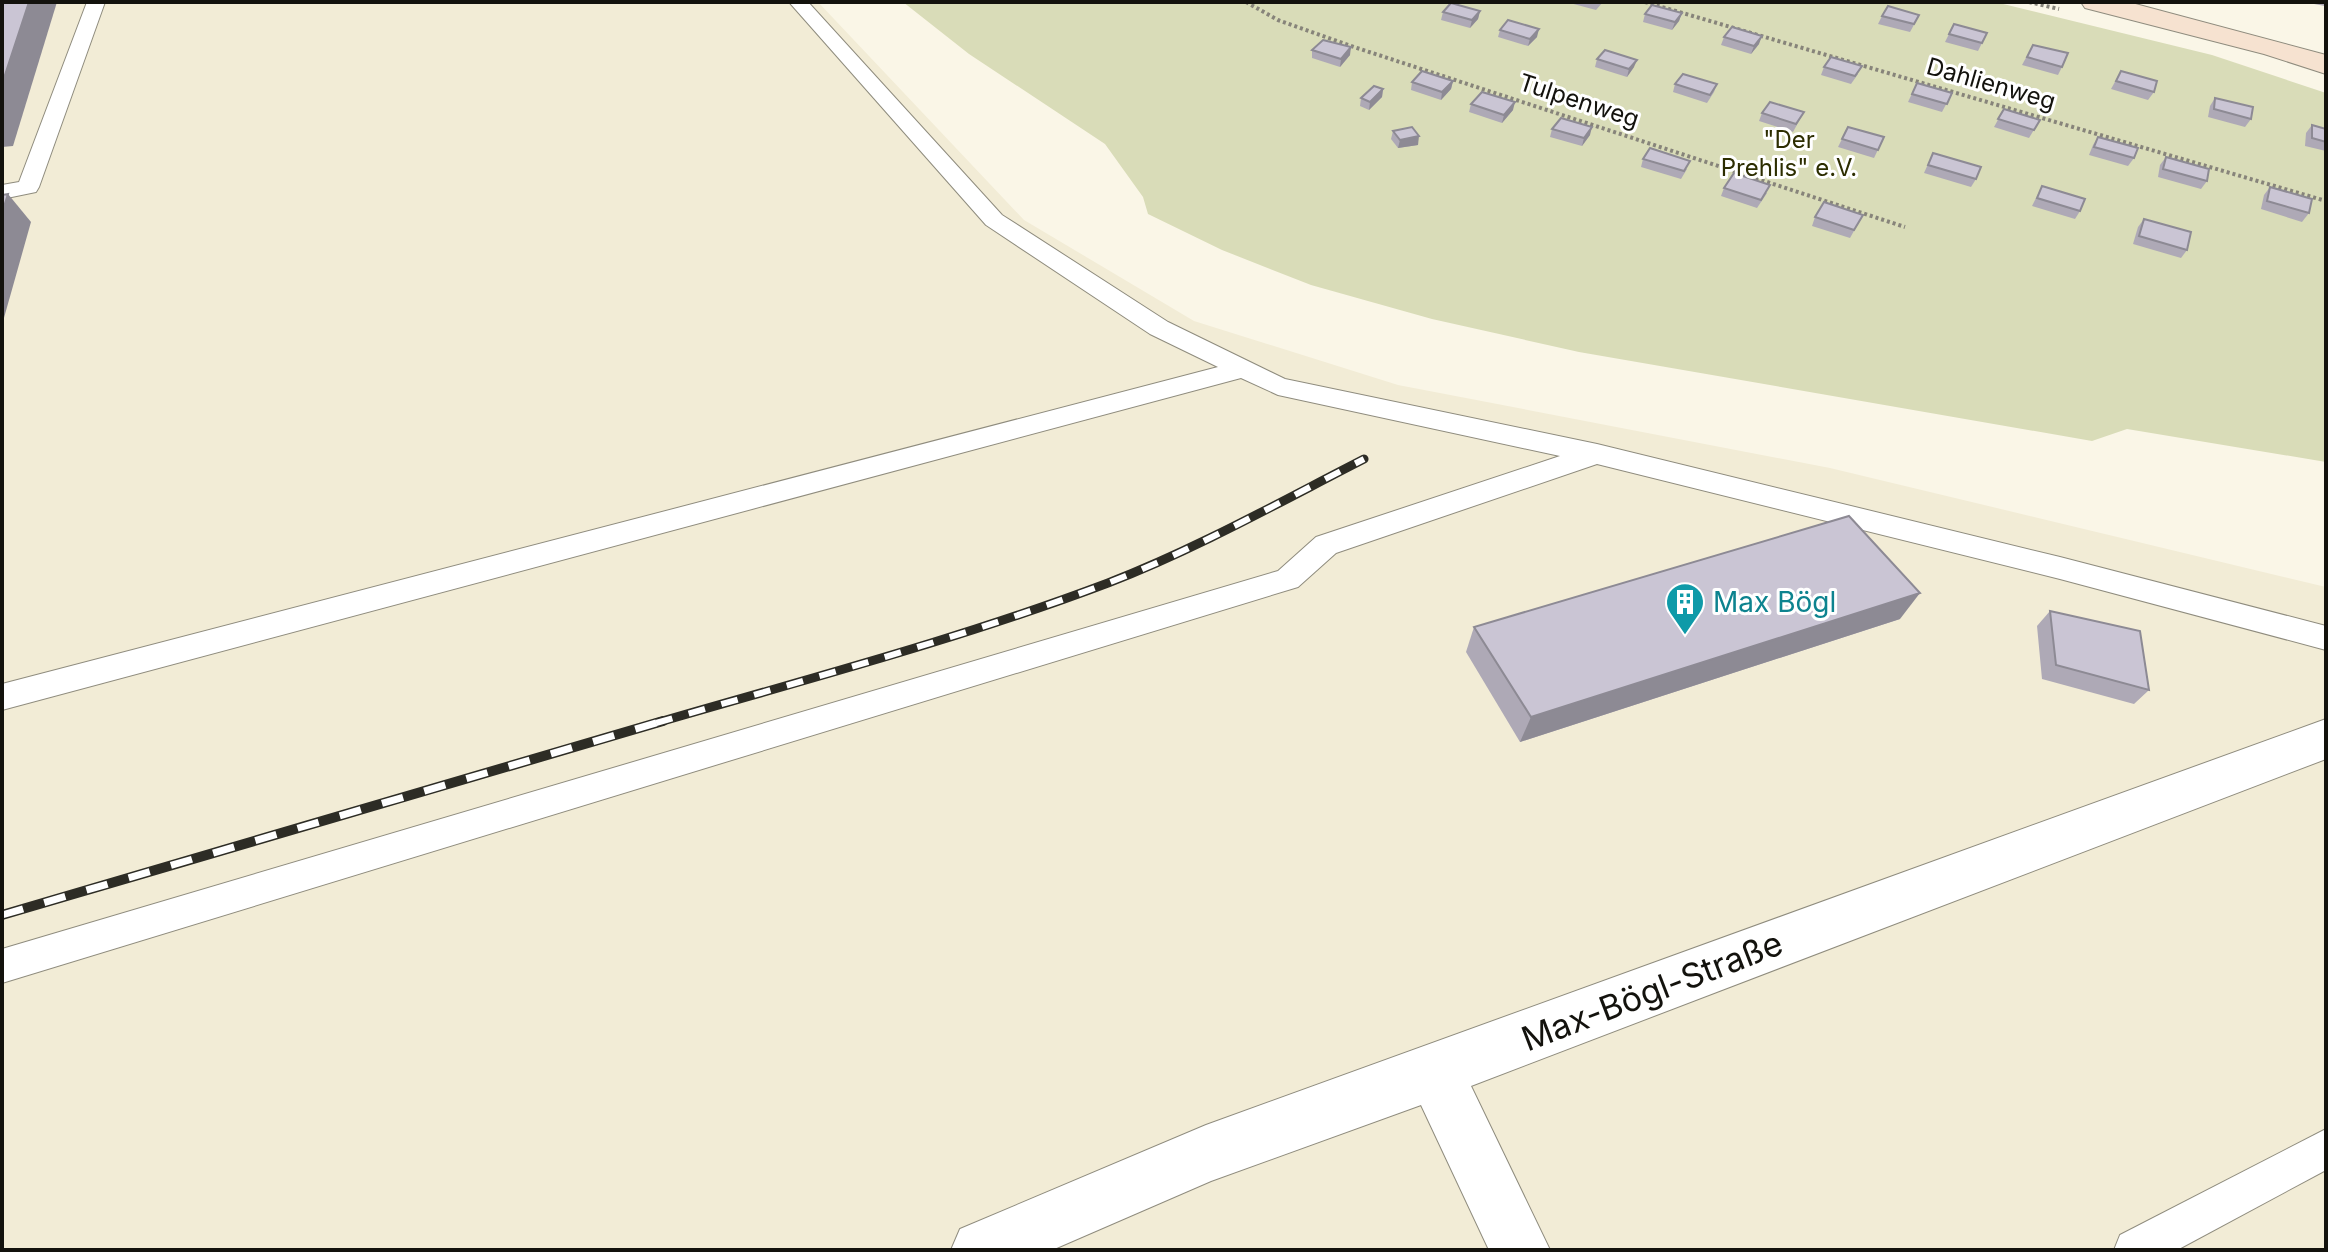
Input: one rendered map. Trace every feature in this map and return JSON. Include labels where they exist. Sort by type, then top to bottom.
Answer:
[{"type":"main road","points":[[2095,2],[2274,48],[2326,65]]},
{"type":"street","name":"Max-Bögl-Straße","points":[[981,1250],[1206,1154],[1435,1072],[2326,739]]},
{"type":"street","points":[[1435,1072],[1520,1250]]},
{"type":"lane","points":[[2,192],[28,187],[96,2]]},
{"type":"lane","points":[[798,2],[994,220],[1159,328],[1278,386],[1597,454],[2060,568],[2326,638]]},
{"type":"lane","points":[[2,697],[1243,369]]},
{"type":"lane","points":[[2,966],[1288,579],[1326,545],[1597,454]]},
{"type":"lane","points":[[2135,1250],[2326,1149]]},
{"type":"path","name":"Tulpenweg","points":[[1246,2],[1278,20],[1354,47],[1905,227]]},
{"type":"path","name":"Dahlienweg","points":[[1645,2],[2326,201]]},
{"type":"shaded area","points":[[2,2],[818,2],[1024,220],[1194,321],[1398,385],[1830,468],[2326,587],[2326,1250],[2,1250]]},
{"type":"green space","name":"\"Der Prehlis\" e.V.","points":[[903,2],[1995,2],[2212,55],[2326,93],[2326,462],[2127,429],[2092,441],[1579,352],[1432,319],[1311,285],[1222,250],[1148,214],[1143,197],[1105,144],[969,54]]},
{"type":"building","points":[[2,2],[29,2],[2,84]]},
{"type":"building","points":[[1451,3],[1480,11],[1472,20],[1443,12]]},
{"type":"building","points":[[1652,5],[1682,13],[1675,22],[1645,14]]},
{"type":"building","points":[[1888,6],[1919,15],[1914,24],[1882,16]]},
{"type":"building","points":[[1508,20],[1539,29],[1530,39],[1500,30]]},
{"type":"building","points":[[1954,24],[1987,33],[1982,43],[1949,34]]},
{"type":"building","points":[[1732,27],[1762,36],[1754,46],[1724,37]]},
{"type":"building","points":[[1323,40],[1351,47],[1341,59],[1312,50]]},
{"type":"building","points":[[2033,45],[2068,53],[2062,67],[2027,57]]},
{"type":"building","points":[[1605,50],[1637,60],[1629,69],[1597,59]]},
{"type":"building","points":[[1831,57],[1862,66],[1855,76],[1824,67]]},
{"type":"building","points":[[1422,71],[1453,81],[1442,92],[1412,82]]},
{"type":"building","points":[[2121,71],[2157,81],[2154,92],[2116,81]]},
{"type":"building","points":[[1683,74],[1717,84],[1710,95],[1675,84]]},
{"type":"building","points":[[1917,83],[1952,93],[1947,104],[1912,94]]},
{"type":"building","points":[[1374,86],[1383,89],[1370,102],[1361,98]]},
{"type":"building","points":[[1482,92],[1515,102],[1504,115],[1471,104]]},
{"type":"building","points":[[2215,98],[2253,107],[2251,119],[2214,109]]},
{"type":"building","points":[[1770,102],[1804,112],[1796,124],[1762,113]]},
{"type":"building","points":[[2004,109],[2040,120],[2034,130],[1998,119]]},
{"type":"building","points":[[1561,118],[1592,127],[1584,138],[1552,129]]},
{"type":"building","points":[[2312,125],[2326,129],[2326,142],[2312,138]]},
{"type":"building","points":[[1412,127],[1419,136],[1400,140],[1393,131]]},
{"type":"building","points":[[1848,127],[1884,137],[1878,150],[1842,139]]},
{"type":"building","points":[[2098,137],[2138,148],[2134,158],[2094,147]]},
{"type":"building","points":[[1650,148],[1690,161],[1684,171],[1643,159]]},
{"type":"building","points":[[1933,153],[1981,167],[1976,179],[1928,165]]},
{"type":"building","points":[[2166,157],[2209,169],[2207,181],[2163,169]]},
{"type":"building","points":[[1734,173],[1770,185],[1761,200],[1724,188]]},
{"type":"building","points":[[2042,186],[2085,199],[2080,211],[2037,198]]},
{"type":"building","points":[[2270,187],[2312,199],[2309,213],[2267,201]]},
{"type":"building","points":[[8,194],[2,213],[2,195]]},
{"type":"building","points":[[1824,202],[1863,215],[1854,230],[1815,217]]},
{"type":"building","points":[[2144,219],[2191,232],[2187,250],[2139,236]]},
{"type":"building","name":"Max Bögl","points":[[1849,516],[1920,593],[1531,717],[1474,627]]},
{"type":"building","points":[[2050,611],[2140,631],[2149,690],[2056,665]]},
{"type":"railway","points":[[656,723],[940,640],[1108,583],[1206,540],[1364,459]]},
{"type":"railway","points":[[2,915],[663,721]]},
{"type":"place","name":"Max Bögl","points":[[1685,636]]}]
